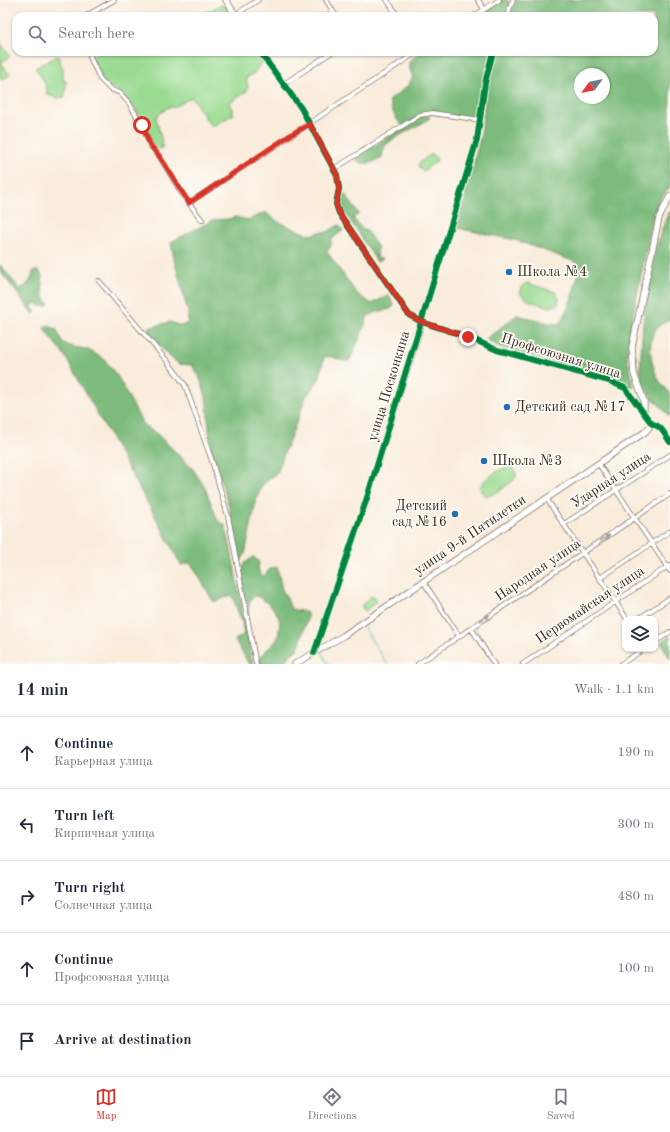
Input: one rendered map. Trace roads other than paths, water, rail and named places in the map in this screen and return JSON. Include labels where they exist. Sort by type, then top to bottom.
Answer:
[{"type":"street","points":[[93,12],[114,0]]},
{"type":"street","points":[[226,0],[234,12]]},
{"type":"street","points":[[240,12],[258,0]]},
{"type":"street","points":[[326,0],[332,11]]},
{"type":"street","points":[[387,0],[395,12]]},
{"type":"street","points":[[478,0],[484,9]]},
{"type":"street","points":[[480,12],[498,0]]},
{"type":"street","points":[[508,12],[513,0]]},
{"type":"street","points":[[90,56],[100,79],[106,86],[120,93],[129,103],[142,125],[150,145],[160,157],[189,203],[202,220]]},
{"type":"street","name":"Профсоюзная улица","points":[[263,56],[301,108],[334,170],[338,179],[339,189],[336,202],[339,213],[409,315],[422,322],[468,337],[497,350],[609,381],[625,388],[652,424],[659,427],[670,442]]},
{"type":"street","points":[[284,84],[326,56]]},
{"type":"street","points":[[189,203],[412,56]]},
{"type":"street","name":"улица Посконкина","points":[[314,654],[366,501],[477,140],[485,83],[492,56]]},
{"type":"street","points":[[334,170],[412,120],[425,114],[432,113],[481,120]]},
{"type":"street","points":[[644,413],[644,401],[634,374],[632,347],[659,218],[670,196]]},
{"type":"street","points":[[99,281],[168,362],[185,385],[212,461],[228,516],[256,664]]},
{"type":"street","name":"улица 9-й Пятилетки","points":[[297,663],[343,636],[645,432],[652,424]]},
{"type":"street","name":"Ударная улица","points":[[564,524],[670,455]]},
{"type":"street","points":[[598,463],[669,567]]},
{"type":"street","name":"Народная улица","points":[[418,664],[670,494]]},
{"type":"street","points":[[546,498],[625,616]]},
{"type":"street","points":[[600,578],[670,531]]},
{"type":"street","name":"Первомайская улица","points":[[523,664],[669,567]]},
{"type":"street","points":[[423,581],[459,636]]},
{"type":"street","points":[[643,616],[670,598]]},
{"type":"street","points":[[471,628],[494,664]]},
{"type":"street","points":[[658,640],[670,632]]},
{"type":"street","points":[[621,664],[639,652]]},
{"type":"waterway","points":[[363,626],[387,664]]},
{"type":"waterway","points":[[476,628],[497,664]]},
{"type":"waterway","points":[[322,653],[329,664]]},
{"type":"place","name":"Школа №4","points":[[509,272]]},
{"type":"place","name":"Детский сад №17","points":[[507,407]]},
{"type":"place","name":"Школа №3","points":[[484,461]]},
{"type":"place","name":"Детский сад №16","points":[[455,514]]}]
